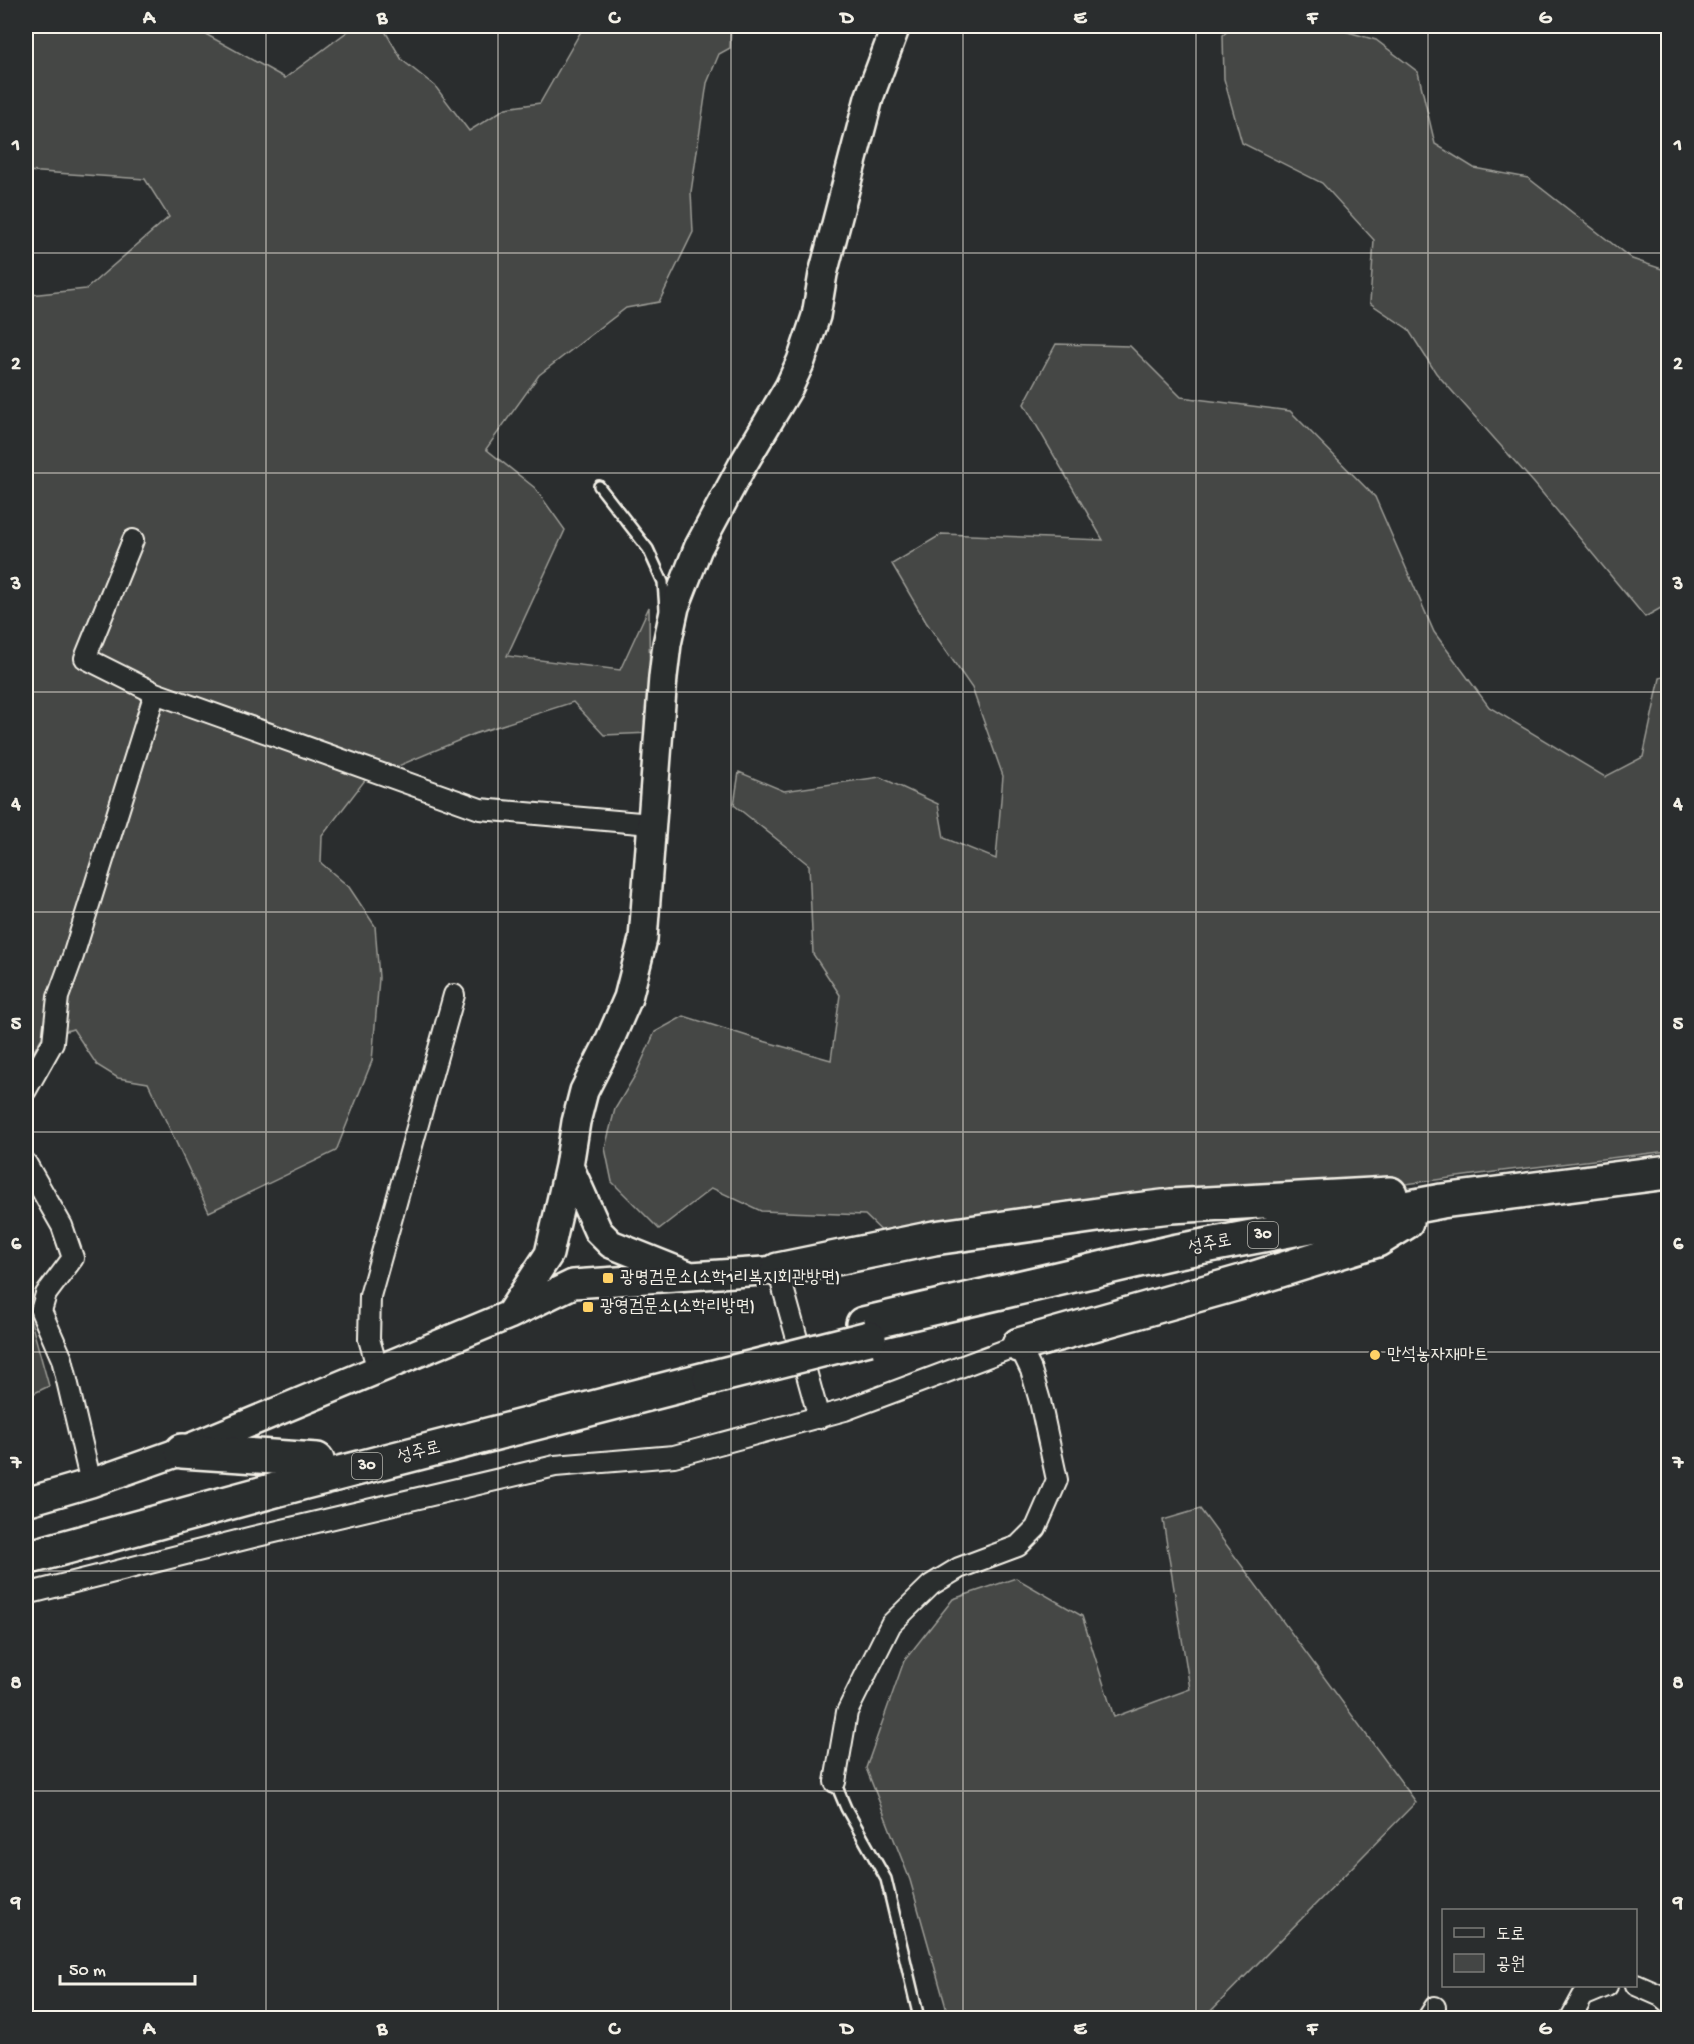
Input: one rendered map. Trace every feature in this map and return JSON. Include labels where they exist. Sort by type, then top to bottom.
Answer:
[{"type":"highway","name":"성주로","points":[[866,1331],[1173,1252],[1442,1201],[1668,1172]]},
{"type":"highway","name":"성주로","points":[[866,1331],[990,1307],[1252,1249],[1406,1222],[1597,1195],[1668,1188]]},
{"type":"highway","points":[[778,1270],[874,1249],[1003,1227],[1171,1206],[1408,1193],[1442,1201]]},
{"type":"highway","points":[[1019,1345],[1242,1282],[1377,1240],[1406,1222]]},
{"type":"highway","name":"30","points":[[707,1371],[866,1331]]},
{"type":"highway","name":"성주로","points":[[26,1539],[317,1460],[707,1371]]},
{"type":"highway","name":"성주로","points":[[26,1558],[707,1371]]},
{"type":"highway","points":[[182,1451],[317,1460]]},
{"type":"street","points":[[510,1315],[549,1254],[584,1091],[628,998],[644,939],[651,824],[667,644],[675,607],[698,548],[742,466],[789,387],[801,361],[816,316],[823,274],[869,99],[896,26]]},
{"type":"street","points":[[133,540],[85,658],[155,693],[480,809],[651,824]]},
{"type":"street","points":[[26,1090],[52,1042],[58,997],[73,956],[155,693]]},
{"type":"street","points":[[378,1370],[369,1339],[370,1296],[454,995]]},
{"type":"street","points":[[26,1163],[62,1226],[73,1258],[46,1294],[41,1311],[62,1359],[91,1483]]},
{"type":"street","points":[[569,1166],[598,1231],[611,1244],[691,1276]]},
{"type":"street","points":[[26,1502],[91,1483],[182,1451],[510,1315],[573,1284],[778,1270],[819,1418]]},
{"type":"street","points":[[26,1594],[253,1537],[555,1466],[674,1456],[819,1418],[1019,1345],[1031,1370],[1040,1401],[1057,1480],[1036,1528],[1018,1546],[959,1568],[931,1585],[891,1624],[847,1712],[835,1782]]},
{"type":"street","points":[[1637,1986],[1661,1996],[1668,2002]]},
{"type":"street","points":[[1571,2019],[1583,1996],[1605,1987]]},
{"type":"lane","points":[[599,486],[648,549],[663,582],[667,644]]},
{"type":"lane","points":[[835,1782],[846,1808],[886,1879],[919,2019]]},
{"type":"green space","points":[[191,26],[285,78],[355,26],[382,26],[402,60],[435,86],[469,131],[506,108],[540,103],[584,26],[731,26],[730,48],[719,54],[707,83],[691,192],[693,232],[659,302],[626,308],[539,375],[486,449],[535,488],[565,530],[507,656],[620,670],[649,607],[650,733],[604,735],[573,702],[474,734],[365,780],[322,836],[321,863],[349,887],[375,926],[379,978],[372,1061],[336,1151],[209,1212],[148,1083],[118,1078],[97,1065],[73,1029],[41,1039],[26,1064],[26,303],[30,295],[86,289],[169,217],[145,179],[26,171],[26,27]]},
{"type":"green space","points":[[1234,26],[1327,26],[1376,40],[1418,72],[1435,144],[1474,168],[1528,178],[1632,259],[1668,271],[1668,604],[1645,617],[1534,483],[1436,373],[1408,329],[1370,303],[1374,240],[1322,183],[1242,143],[1224,79],[1223,35]]},
{"type":"green space","points":[[1056,344],[1130,346],[1181,397],[1290,411],[1375,497],[1434,632],[1489,707],[1605,777],[1643,757],[1660,678],[1668,675],[1668,1151],[1258,1204],[1115,1219],[949,1253],[892,1241],[865,1215],[761,1211],[712,1188],[659,1229],[612,1182],[605,1148],[615,1109],[636,1074],[655,1032],[684,1016],[831,1060],[840,995],[813,954],[809,865],[734,805],[739,772],[784,791],[880,777],[938,804],[944,838],[996,859],[1003,776],[972,688],[926,622],[892,564],[942,534],[1103,540],[1024,404]]},
{"type":"green space","points":[[26,1304],[49,1386],[26,1397]]},
{"type":"green space","points":[[1200,1509],[1416,1802],[1204,2018],[949,2018],[910,1880],[866,1768],[904,1661],[953,1599],[1016,1578],[1082,1616],[1114,1717],[1190,1689],[1163,1520]]},
{"type":"place","name":"광명검문소(소학1리복지회관방면)","points":[[608,1278]]},
{"type":"place","name":"광영검문소(소학리방면)","points":[[588,1307]]},
{"type":"place","name":"만석농자재마트","points":[[1375,1355]]}]
